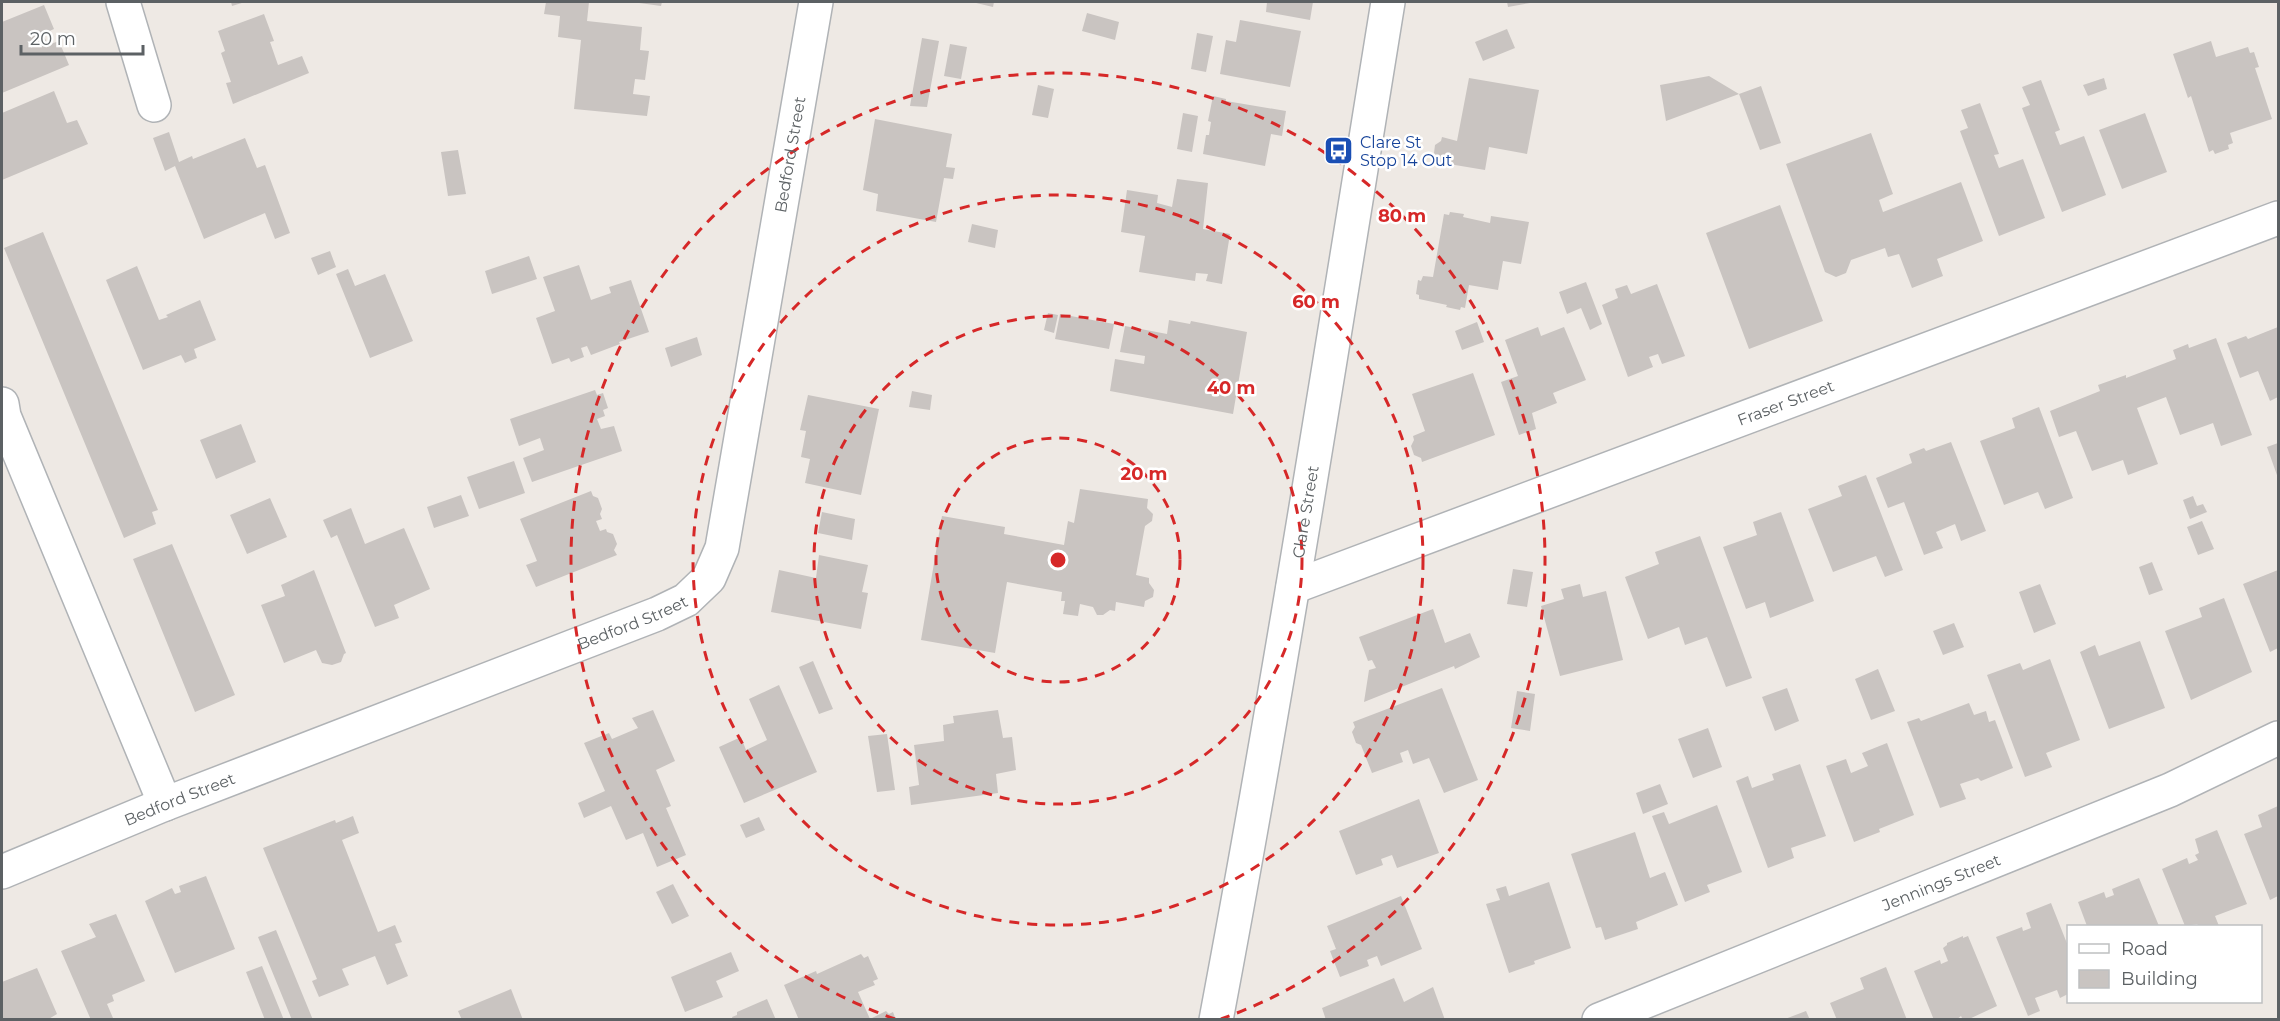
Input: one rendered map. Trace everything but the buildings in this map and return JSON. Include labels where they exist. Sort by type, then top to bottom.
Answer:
[{"type":"street","points":[[123,2],[154,105]]},
{"type":"street","name":"Bedford Street","points":[[2,872],[165,804],[657,614],[686,600],[709,578],[722,548],[816,2]]},
{"type":"street","name":"Clare Street","points":[[1216,1020],[1293,587],[1388,2]]},
{"type":"street","name":"Fraser Street","points":[[1293,587],[2278,218]]},
{"type":"street","points":[[2,404],[9,427],[165,804]]},
{"type":"street","name":"Jennings Street","points":[[1599,1020],[2170,790],[2278,738]]},
{"type":"place","name":"Clare St Stop 14 Out","points":[[1339,151]]}]
